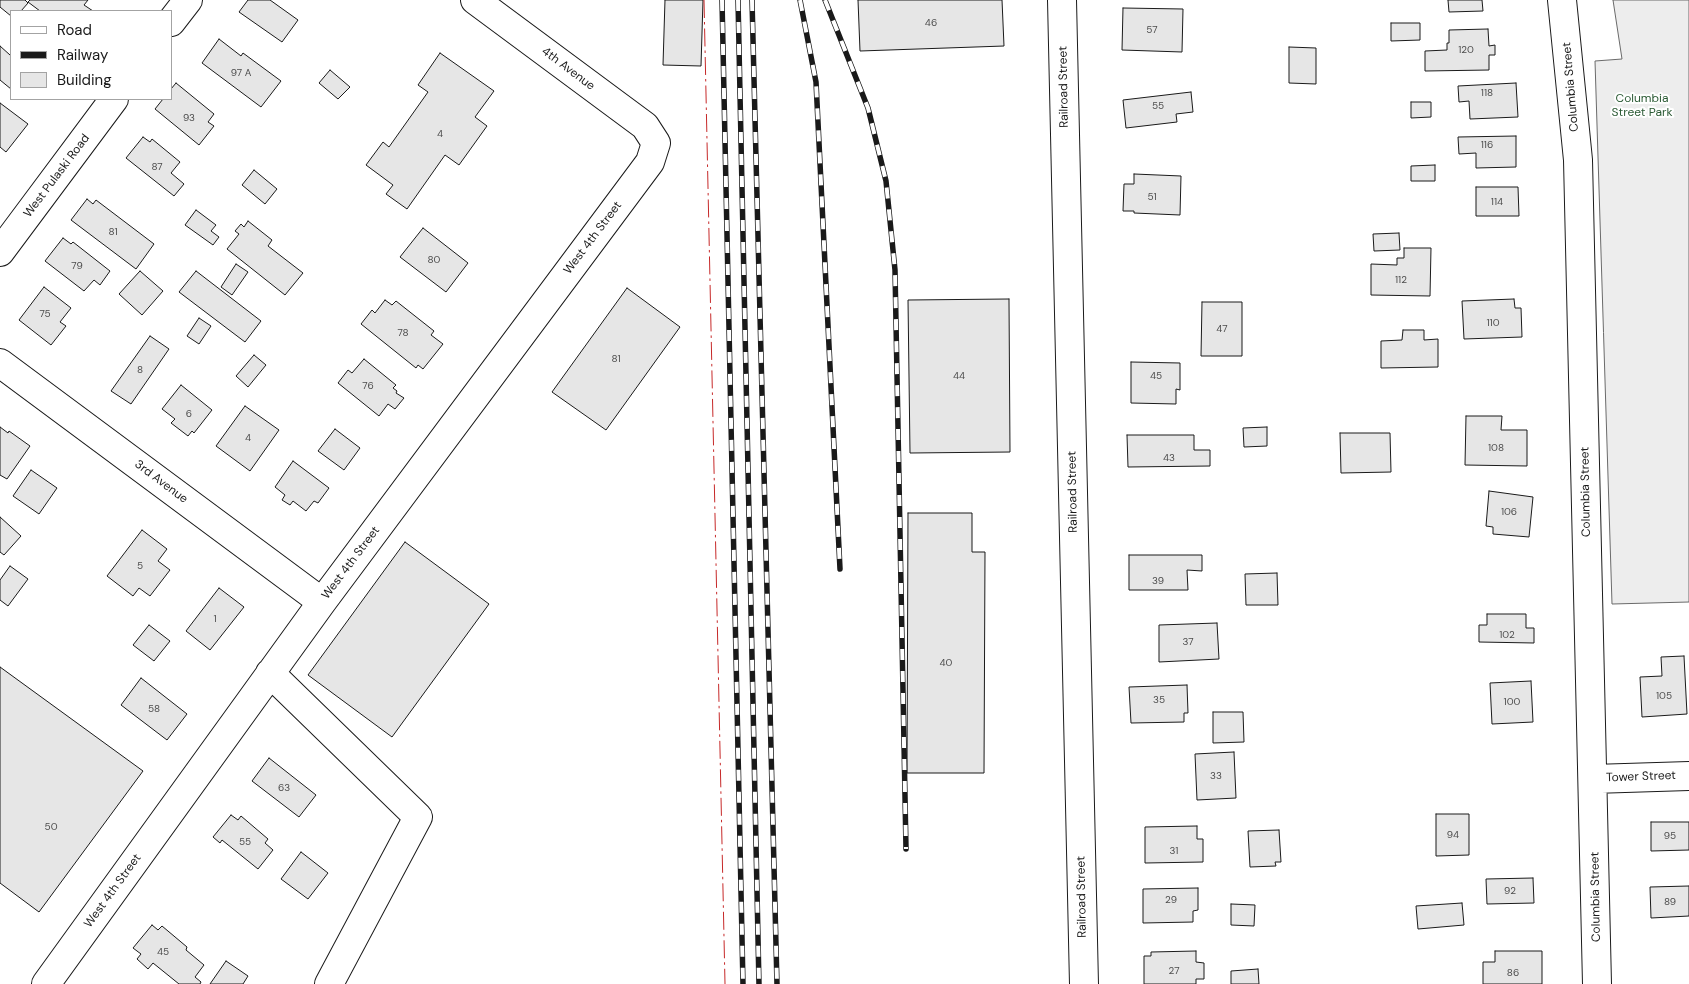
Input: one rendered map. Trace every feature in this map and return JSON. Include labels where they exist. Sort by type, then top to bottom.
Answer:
[{"type":"street","points":[[172,21],[188,0]]},
{"type":"street","name":"4th Avenue","points":[[475,0],[645,126],[656,143]]},
{"type":"street","name":"Railroad Street","points":[[1062,0],[1084,984]]},
{"type":"street","name":"Columbia Street","points":[[1562,0],[1578,160],[1597,984]]},
{"type":"street","name":"West Pulaski Road","points":[[0,252],[113,100]]},
{"type":"street","name":"West 4th Street","points":[[46,984],[322,602],[650,162],[656,143]]},
{"type":"street","name":"3rd Avenue","points":[[0,363],[322,602]]},
{"type":"street","points":[[270,673],[418,816],[329,984]]},
{"type":"street","name":"Tower Street","points":[[1593,779],[1689,776]]},
{"type":"shaded area","name":"Columbia Street Park","points":[[1613,0],[1689,0],[1689,602],[1612,604],[1595,61],[1622,59]]},
{"type":"building","points":[[0,0],[25,0],[28,3],[22,10],[10,10],[10,15],[0,7]]},
{"type":"building","points":[[30,0],[88,0],[84,5],[92,10],[39,10],[28,2]]},
{"type":"building","points":[[248,0],[270,0],[298,20],[282,42],[239,12]]},
{"type":"building","points":[[665,0],[703,0],[701,66],[663,65]]},
{"type":"building","points":[[858,0],[1002,0],[1004,46],[860,51]]},
{"type":"building","points":[[1448,0],[1482,0],[1483,11],[1449,12]]},
{"type":"building","points":[[1123,8],[1183,9],[1182,52],[1122,50]]},
{"type":"building","points":[[1391,23],[1420,23],[1420,40],[1391,41]]},
{"type":"building","points":[[1488,29],[1489,46],[1495,45],[1495,55],[1489,55],[1489,70],[1425,71],[1425,51],[1447,50],[1449,30]]},
{"type":"building","points":[[219,39],[241,56],[243,53],[281,81],[261,107],[202,63]]},
{"type":"building","points":[[0,46],[10,55],[10,88],[0,80]]},
{"type":"building","points":[[1289,47],[1316,48],[1316,84],[1289,83]]},
{"type":"building","points":[[440,53],[494,91],[475,117],[487,126],[459,165],[445,155],[407,209],[386,194],[393,185],[366,165],[383,142],[389,147],[428,92],[418,85]]},
{"type":"building","points":[[330,70],[350,87],[338,99],[319,83]]},
{"type":"building","points":[[176,83],[214,114],[208,122],[214,126],[199,145],[155,109],[162,100],[172,100],[172,88]]},
{"type":"building","points":[[1516,83],[1518,117],[1470,119],[1469,101],[1459,102],[1458,86]]},
{"type":"building","points":[[1191,92],[1193,112],[1176,114],[1177,122],[1126,128],[1123,100]]},
{"type":"building","points":[[1411,102],[1431,102],[1431,117],[1411,118]]},
{"type":"building","points":[[0,103],[28,124],[6,152],[0,147]]},
{"type":"building","points":[[1516,136],[1516,167],[1476,168],[1476,153],[1459,154],[1458,137]]},
{"type":"building","points":[[143,137],[150,142],[152,139],[180,162],[171,173],[184,184],[174,196],[126,158]]},
{"type":"building","points":[[1435,165],[1435,181],[1411,181],[1411,166]]},
{"type":"building","points":[[254,170],[277,189],[265,204],[242,185]]},
{"type":"building","points":[[1134,174],[1181,176],[1180,215],[1123,211],[1124,184],[1134,184]]},
{"type":"building","points":[[1476,187],[1518,187],[1519,216],[1476,216]]},
{"type":"building","points":[[87,199],[93,204],[96,200],[154,244],[136,269],[71,220]]},
{"type":"building","points":[[196,210],[216,225],[211,231],[219,237],[213,245],[185,225]]},
{"type":"building","points":[[248,221],[272,240],[268,246],[303,273],[285,295],[227,249],[239,234],[235,231],[241,224],[244,227]]},
{"type":"building","points":[[423,228],[468,263],[446,292],[400,257]]},
{"type":"building","points":[[1399,233],[1400,250],[1374,251],[1373,234]]},
{"type":"building","points":[[63,238],[71,244],[73,242],[110,271],[100,285],[94,280],[84,291],[45,261]]},
{"type":"building","points":[[1404,248],[1431,248],[1430,296],[1371,295],[1371,264],[1397,265],[1397,258],[1404,258]]},
{"type":"building","points":[[236,264],[248,272],[232,295],[221,287]]},
{"type":"building","points":[[140,271],[163,291],[142,315],[119,294]]},
{"type":"building","points":[[196,271],[261,321],[245,342],[179,292]]},
{"type":"building","points":[[44,287],[71,308],[60,322],[66,326],[51,345],[19,320]]},
{"type":"building","points":[[627,288],[680,327],[606,430],[552,392]]},
{"type":"building","points":[[1009,299],[1010,452],[910,453],[908,300]]},
{"type":"building","points":[[1514,299],[1515,308],[1521,308],[1522,337],[1464,339],[1462,301]]},
{"type":"building","points":[[385,300],[392,305],[396,301],[434,331],[431,335],[443,344],[423,369],[418,365],[416,368],[361,324],[372,310],[375,313]]},
{"type":"building","points":[[1202,302],[1242,302],[1242,356],[1201,356]]},
{"type":"building","points":[[199,318],[211,326],[199,344],[187,336]]},
{"type":"building","points":[[1403,330],[1424,330],[1424,340],[1438,339],[1438,367],[1381,368],[1381,341],[1402,340]]},
{"type":"building","points":[[150,336],[169,349],[131,404],[111,391]]},
{"type":"building","points":[[254,355],[266,365],[248,387],[236,376]]},
{"type":"building","points":[[364,359],[396,385],[393,388],[397,391],[396,393],[404,398],[395,409],[388,404],[379,416],[338,383],[348,370],[352,373]]},
{"type":"building","points":[[1131,362],[1180,363],[1180,390],[1176,389],[1176,404],[1131,403]]},
{"type":"building","points":[[181,385],[212,410],[194,433],[192,431],[188,436],[171,423],[175,419],[162,409]]},
{"type":"building","points":[[245,406],[279,430],[250,471],[216,446]]},
{"type":"building","points":[[1466,416],[1502,416],[1501,430],[1527,430],[1527,466],[1465,465]]},
{"type":"building","points":[[0,427],[30,446],[7,479],[0,475]]},
{"type":"building","points":[[1267,427],[1267,446],[1244,447],[1243,428]]},
{"type":"building","points":[[335,429],[360,448],[344,470],[318,451]]},
{"type":"building","points":[[1340,433],[1390,433],[1391,472],[1341,473]]},
{"type":"building","points":[[1127,435],[1194,435],[1194,450],[1210,450],[1210,466],[1128,467]]},
{"type":"building","points":[[293,461],[329,488],[318,503],[314,501],[306,511],[293,501],[290,505],[282,500],[285,495],[275,487]]},
{"type":"building","points":[[31,470],[57,488],[39,514],[13,496]]},
{"type":"building","points":[[1489,491],[1533,497],[1529,537],[1493,534],[1493,527],[1486,526]]},
{"type":"building","points":[[908,513],[972,513],[972,552],[985,552],[984,773],[907,773]]},
{"type":"building","points":[[0,517],[21,536],[4,555],[0,552]]},
{"type":"building","points":[[142,530],[167,549],[158,561],[170,570],[150,596],[139,588],[133,596],[107,576]]},
{"type":"building","points":[[405,542],[489,604],[392,737],[308,675]]},
{"type":"building","points":[[1129,555],[1202,555],[1202,571],[1187,570],[1188,590],[1129,590]]},
{"type":"building","points":[[10,566],[28,579],[8,606],[0,600],[0,580]]},
{"type":"building","points":[[1277,573],[1278,605],[1246,605],[1245,574]]},
{"type":"building","points":[[219,588],[244,607],[210,650],[186,631]]},
{"type":"building","points":[[1487,614],[1526,614],[1526,628],[1534,628],[1534,643],[1479,642],[1479,625],[1487,625]]},
{"type":"building","points":[[1217,623],[1219,659],[1159,662],[1159,625]]},
{"type":"building","points":[[149,625],[170,641],[154,661],[133,645]]},
{"type":"building","points":[[1684,656],[1687,714],[1642,717],[1640,677],[1662,676],[1661,657]]},
{"type":"building","points":[[0,667],[143,771],[39,912],[0,883]]},
{"type":"building","points":[[141,678],[187,714],[167,740],[121,705]]},
{"type":"building","points":[[1531,681],[1533,722],[1492,724],[1490,683]]},
{"type":"building","points":[[1187,685],[1188,713],[1184,713],[1184,722],[1131,723],[1129,687]]},
{"type":"building","points":[[1213,712],[1243,712],[1244,742],[1213,743]]},
{"type":"building","points":[[1234,752],[1236,798],[1197,800],[1195,754]]},
{"type":"building","points":[[269,758],[316,795],[299,817],[252,781]]},
{"type":"building","points":[[1436,814],[1469,814],[1469,855],[1436,856]]},
{"type":"building","points":[[231,815],[238,820],[241,816],[268,839],[265,843],[273,850],[258,869],[222,840],[220,843],[213,837]]},
{"type":"building","points":[[1651,822],[1689,822],[1689,850],[1651,851]]},
{"type":"building","points":[[1197,826],[1197,839],[1203,839],[1203,862],[1145,863],[1145,827]]},
{"type":"building","points":[[1279,830],[1281,862],[1275,862],[1276,866],[1250,867],[1248,831]]},
{"type":"building","points":[[301,852],[328,873],[308,899],[281,879]]},
{"type":"building","points":[[1533,878],[1534,903],[1487,904],[1486,879]]},
{"type":"building","points":[[1689,886],[1689,916],[1651,918],[1650,887]]},
{"type":"building","points":[[1198,888],[1198,910],[1193,911],[1193,922],[1143,923],[1143,889]]},
{"type":"building","points":[[1462,903],[1464,925],[1418,929],[1416,906]]},
{"type":"building","points":[[1231,904],[1255,905],[1254,926],[1231,925]]},
{"type":"building","points":[[152,925],[158,930],[162,926],[187,947],[186,950],[204,965],[195,977],[201,982],[200,984],[179,984],[153,963],[148,969],[137,959],[141,954],[133,948]]},
{"type":"building","points":[[1196,951],[1196,962],[1204,963],[1204,979],[1196,979],[1196,984],[1144,984],[1144,956],[1151,956],[1151,952]]},
{"type":"building","points":[[1495,951],[1542,951],[1542,984],[1483,984],[1483,962],[1495,962]]},
{"type":"building","points":[[226,961],[248,976],[243,984],[210,984]]},
{"type":"building","points":[[1258,969],[1259,984],[1231,984],[1231,971]]},
{"type":"railway","points":[[722,0],[743,984]]},
{"type":"railway","points":[[738,0],[759,984]]},
{"type":"railway","points":[[752,0],[777,984]]},
{"type":"railway","points":[[800,0],[816,82],[840,569]]},
{"type":"railway","points":[[825,0],[868,108],[886,181],[895,270],[906,849]]},
{"type":"power","points":[[704,0],[725,984]]}]
